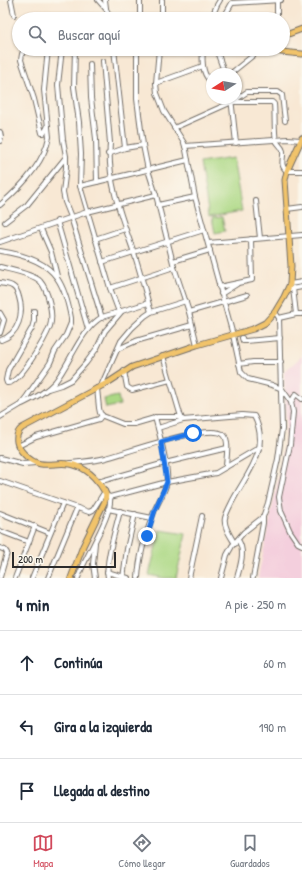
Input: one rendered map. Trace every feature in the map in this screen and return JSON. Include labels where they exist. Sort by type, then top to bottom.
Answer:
[{"type":"main road","points":[[290,33],[302,29]]},
{"type":"main road","points":[[290,53],[302,54]]},
{"type":"main road","points":[[71,578],[83,546],[107,495],[98,482],[82,468],[74,464],[46,465],[36,463],[26,457],[18,446],[17,434],[22,428],[99,387],[124,371],[142,363],[197,345],[260,327],[275,312],[290,287],[291,275],[285,186],[287,171],[302,139]]},
{"type":"street","points":[[11,0],[13,12]]},
{"type":"street","points":[[98,0],[108,12]]},
{"type":"street","points":[[105,0],[106,9]]},
{"type":"street","points":[[140,0],[140,12]]},
{"type":"street","points":[[162,0],[162,12]]},
{"type":"street","points":[[214,12],[220,0]]},
{"type":"street","points":[[277,0],[277,12]]},
{"type":"street","points":[[227,12],[232,3],[281,0]]},
{"type":"street","points":[[22,56],[21,60],[42,133],[44,133],[48,126]]},
{"type":"street","points":[[0,206],[13,194],[32,171],[48,145],[49,137],[44,90],[47,56]]},
{"type":"street","points":[[61,56],[58,85],[66,156],[63,192],[102,318]]},
{"type":"street","points":[[75,56],[74,87],[79,122],[81,154],[80,186],[110,288],[121,312]]},
{"type":"street","points":[[115,56],[125,148]]},
{"type":"street","points":[[137,56],[137,100],[148,170],[156,195],[174,267],[186,301],[197,345]]},
{"type":"street","points":[[158,56],[156,83],[160,103],[185,146],[195,197],[233,335],[241,372],[248,379],[272,384],[282,388],[291,402],[294,412],[290,445],[279,497],[281,511],[290,531],[298,543],[302,545]]},
{"type":"street","points":[[203,56],[203,66],[206,73]]},
{"type":"street","points":[[219,56],[223,68]]},
{"type":"street","points":[[237,68],[252,56]]},
{"type":"street","points":[[103,61],[110,143],[108,154],[112,178],[125,229],[151,312]]},
{"type":"street","points":[[90,64],[91,98],[96,139],[97,182]]},
{"type":"street","points":[[156,83],[203,66]]},
{"type":"street","points":[[242,95],[247,92],[278,92],[282,95],[285,121]]},
{"type":"street","points":[[242,100],[272,102],[274,104],[276,140],[282,147],[283,168],[287,171],[302,171]]},
{"type":"street","points":[[174,128],[224,104]]},
{"type":"street","points":[[232,104],[236,143]]},
{"type":"street","points":[[0,132],[0,141]]},
{"type":"street","points":[[185,146],[302,139]]},
{"type":"street","points":[[108,154],[125,148],[143,145]]},
{"type":"street","points":[[5,222],[27,205],[66,156]]},
{"type":"street","points":[[80,186],[188,160]]},
{"type":"street","points":[[0,242],[41,229],[57,221],[156,195]]},
{"type":"street","points":[[158,204],[195,197]]},
{"type":"street","points":[[256,201],[260,238]]},
{"type":"street","points":[[287,208],[302,207]]},
{"type":"street","points":[[57,221],[88,329]]},
{"type":"street","points":[[20,405],[50,363],[71,323],[70,313],[51,252],[41,229]]},
{"type":"street","points":[[95,239],[125,229]]},
{"type":"street","points":[[102,262],[168,240],[204,230]]},
{"type":"street","points":[[208,242],[302,235]]},
{"type":"street","points":[[219,287],[250,281],[253,278],[251,239]]},
{"type":"street","points":[[173,261],[210,250]]},
{"type":"street","points":[[0,251],[20,254],[27,257],[48,267],[58,278]]},
{"type":"street","points":[[0,266],[40,280],[46,290],[52,316],[50,326],[33,357],[13,382],[10,384],[7,383],[6,380],[8,370],[32,328],[34,311]]},
{"type":"street","points":[[110,288],[174,267]]},
{"type":"street","points":[[290,287],[302,282]]},
{"type":"street","points":[[0,283],[13,286],[17,290],[21,306],[21,315],[14,332],[10,336],[0,339]]},
{"type":"street","points":[[221,294],[239,283]]},
{"type":"street","points":[[290,287],[302,287]]},
{"type":"street","points":[[290,287],[296,314]]},
{"type":"street","points":[[189,312],[224,303],[247,295]]},
{"type":"street","points":[[186,301],[151,312],[126,335],[99,387],[98,408],[102,415],[128,425],[137,424],[155,417],[182,418],[242,415],[254,416],[258,428],[260,447],[251,471],[234,498],[224,519],[226,526],[237,542],[242,546],[237,578]]},
{"type":"street","points":[[0,418],[20,405],[41,395],[47,389],[62,371],[88,329],[95,321],[148,303]]},
{"type":"street","points":[[47,389],[71,380],[90,358],[97,348],[105,331],[121,312]]},
{"type":"street","points":[[253,578],[263,517],[268,503],[278,460],[282,429],[279,318],[275,312]]},
{"type":"street","points":[[0,313],[4,320],[0,334]]},
{"type":"street","points":[[279,318],[302,314]]},
{"type":"street","points":[[118,349],[136,341],[192,325]]},
{"type":"street","points":[[242,338],[245,342],[280,338]]},
{"type":"street","points":[[163,356],[182,418]]},
{"type":"street","points":[[239,364],[253,362],[281,362]]},
{"type":"street","points":[[124,371],[127,387],[132,390],[170,380]]},
{"type":"street","points":[[291,402],[296,394]]},
{"type":"street","points":[[296,394],[302,395]]},
{"type":"street","points":[[296,394],[302,399]]},
{"type":"street","points":[[18,446],[27,440],[94,421],[99,419],[102,415]]},
{"type":"street","points":[[138,578],[138,565],[152,518],[167,482],[165,463],[155,417]]},
{"type":"street","points":[[158,428],[182,418]]},
{"type":"street","points":[[68,464],[105,458],[193,433],[211,431],[221,433],[226,438],[226,467]]},
{"type":"street","points":[[0,481],[91,512],[107,495],[216,473],[260,447]]},
{"type":"street","points":[[98,482],[165,463],[227,448]]},
{"type":"street","points":[[0,458],[23,464],[36,463]]},
{"type":"street","points":[[78,578],[108,509],[107,495]]},
{"type":"street","points":[[32,578],[63,503]]},
{"type":"street","points":[[48,578],[77,508]]},
{"type":"street","points":[[108,509],[152,518]]},
{"type":"street","points":[[108,578],[107,572],[120,512]]},
{"type":"street","points":[[0,513],[36,526],[50,533]]},
{"type":"street","points":[[123,577],[127,549],[136,514]]},
{"type":"street","points":[[189,578],[202,516]]},
{"type":"street","points":[[221,578],[227,555],[244,532],[263,517]]},
{"type":"street","points":[[15,578],[36,526]]},
{"type":"street","points":[[0,531],[29,542]]},
{"type":"street","points":[[95,541],[93,564],[95,578]]},
{"type":"street","points":[[0,548],[5,550],[7,553],[0,577]]},
{"type":"street","points":[[81,570],[81,578]]},
{"type":"street","points":[[107,572],[128,578]]},
{"type":"shaded area","points":[[302,356],[302,578],[258,578],[285,441],[286,422],[284,372]]},
{"type":"green space","points":[[233,158],[242,211],[209,217],[200,163]]},
{"type":"green space","points":[[222,217],[225,231],[215,233],[212,218]]},
{"type":"green space","points":[[118,396],[120,405],[106,408],[104,399]]},
{"type":"green space","points":[[160,530],[186,534],[176,578],[164,578],[149,575]]},
{"type":"route","points":[[147,536],[155,510],[167,482],[161,442],[193,433]]}]
